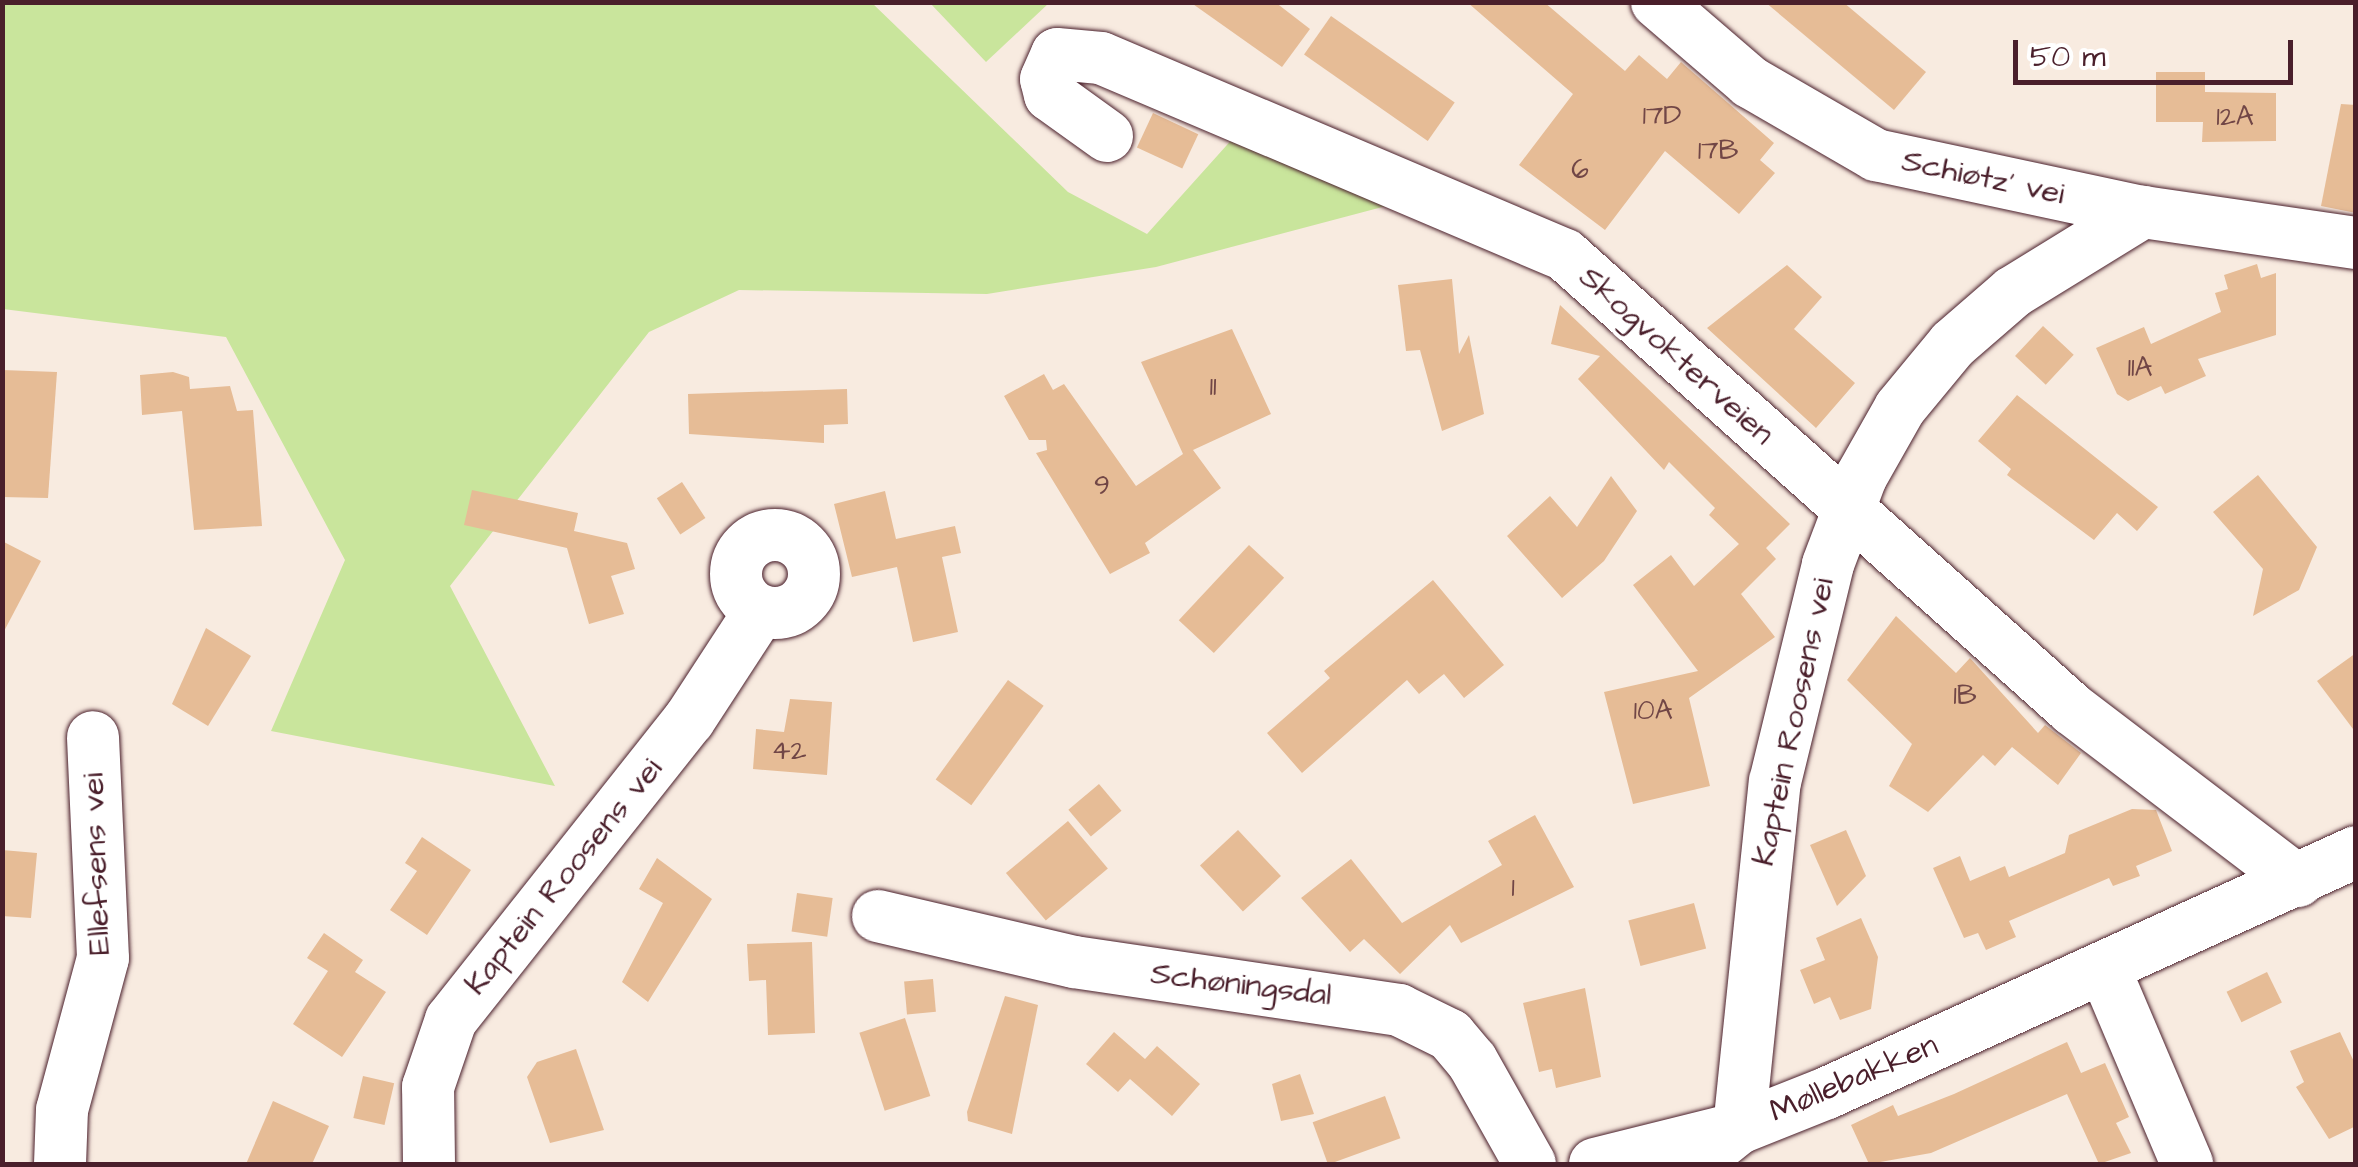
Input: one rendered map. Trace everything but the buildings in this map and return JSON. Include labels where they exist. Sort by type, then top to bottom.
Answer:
[{"type":"street","name":"Schiøtz' vei","points":[[1657,2],[1750,82],[1837,138],[1948,175],[2143,212],[2356,243]]},
{"type":"street","name":"Skogvokterveien","points":[[1107,136],[1050,95],[1046,80],[1057,54],[1100,58],[1306,142],[1565,256],[2072,709],[2298,882]]},
{"type":"street","name":"Kaptein Roosens vei","points":[[1738,1128],[1775,782],[1847,511],[1900,408],[1953,344],[2014,292],[2143,212]]},
{"type":"street","name":"Kaptein Roosens vei","points":[[429,1164],[428,1088],[451,1020],[690,720],[760,611]]},
{"type":"street","name":"Ellefsens vei","points":[[60,1164],[62,1110],[103,958],[93,738]]},
{"type":"street","name":"Møllebakken","points":[[1595,1164],[1738,1128],[2298,882],[2356,852]]},
{"type":"street","name":"Schøningsdal","points":[[878,916],[1074,962],[1399,1010],[1450,1035],[1472,1060],[1530,1164]]},
{"type":"street","points":[[2104,968],[2187,1164]]},
{"type":"street","points":[[1694,1164],[1738,1128]]},
{"type":"green space","points":[[3,3],[872,3],[1068,192],[1147,234],[1235,136],[1405,201],[1156,267],[987,294],[739,290],[649,332],[450,586],[555,786],[271,731],[345,560],[226,337],[3,309]]},
{"type":"green space","points":[[930,3],[1049,3],[986,62]]}]
